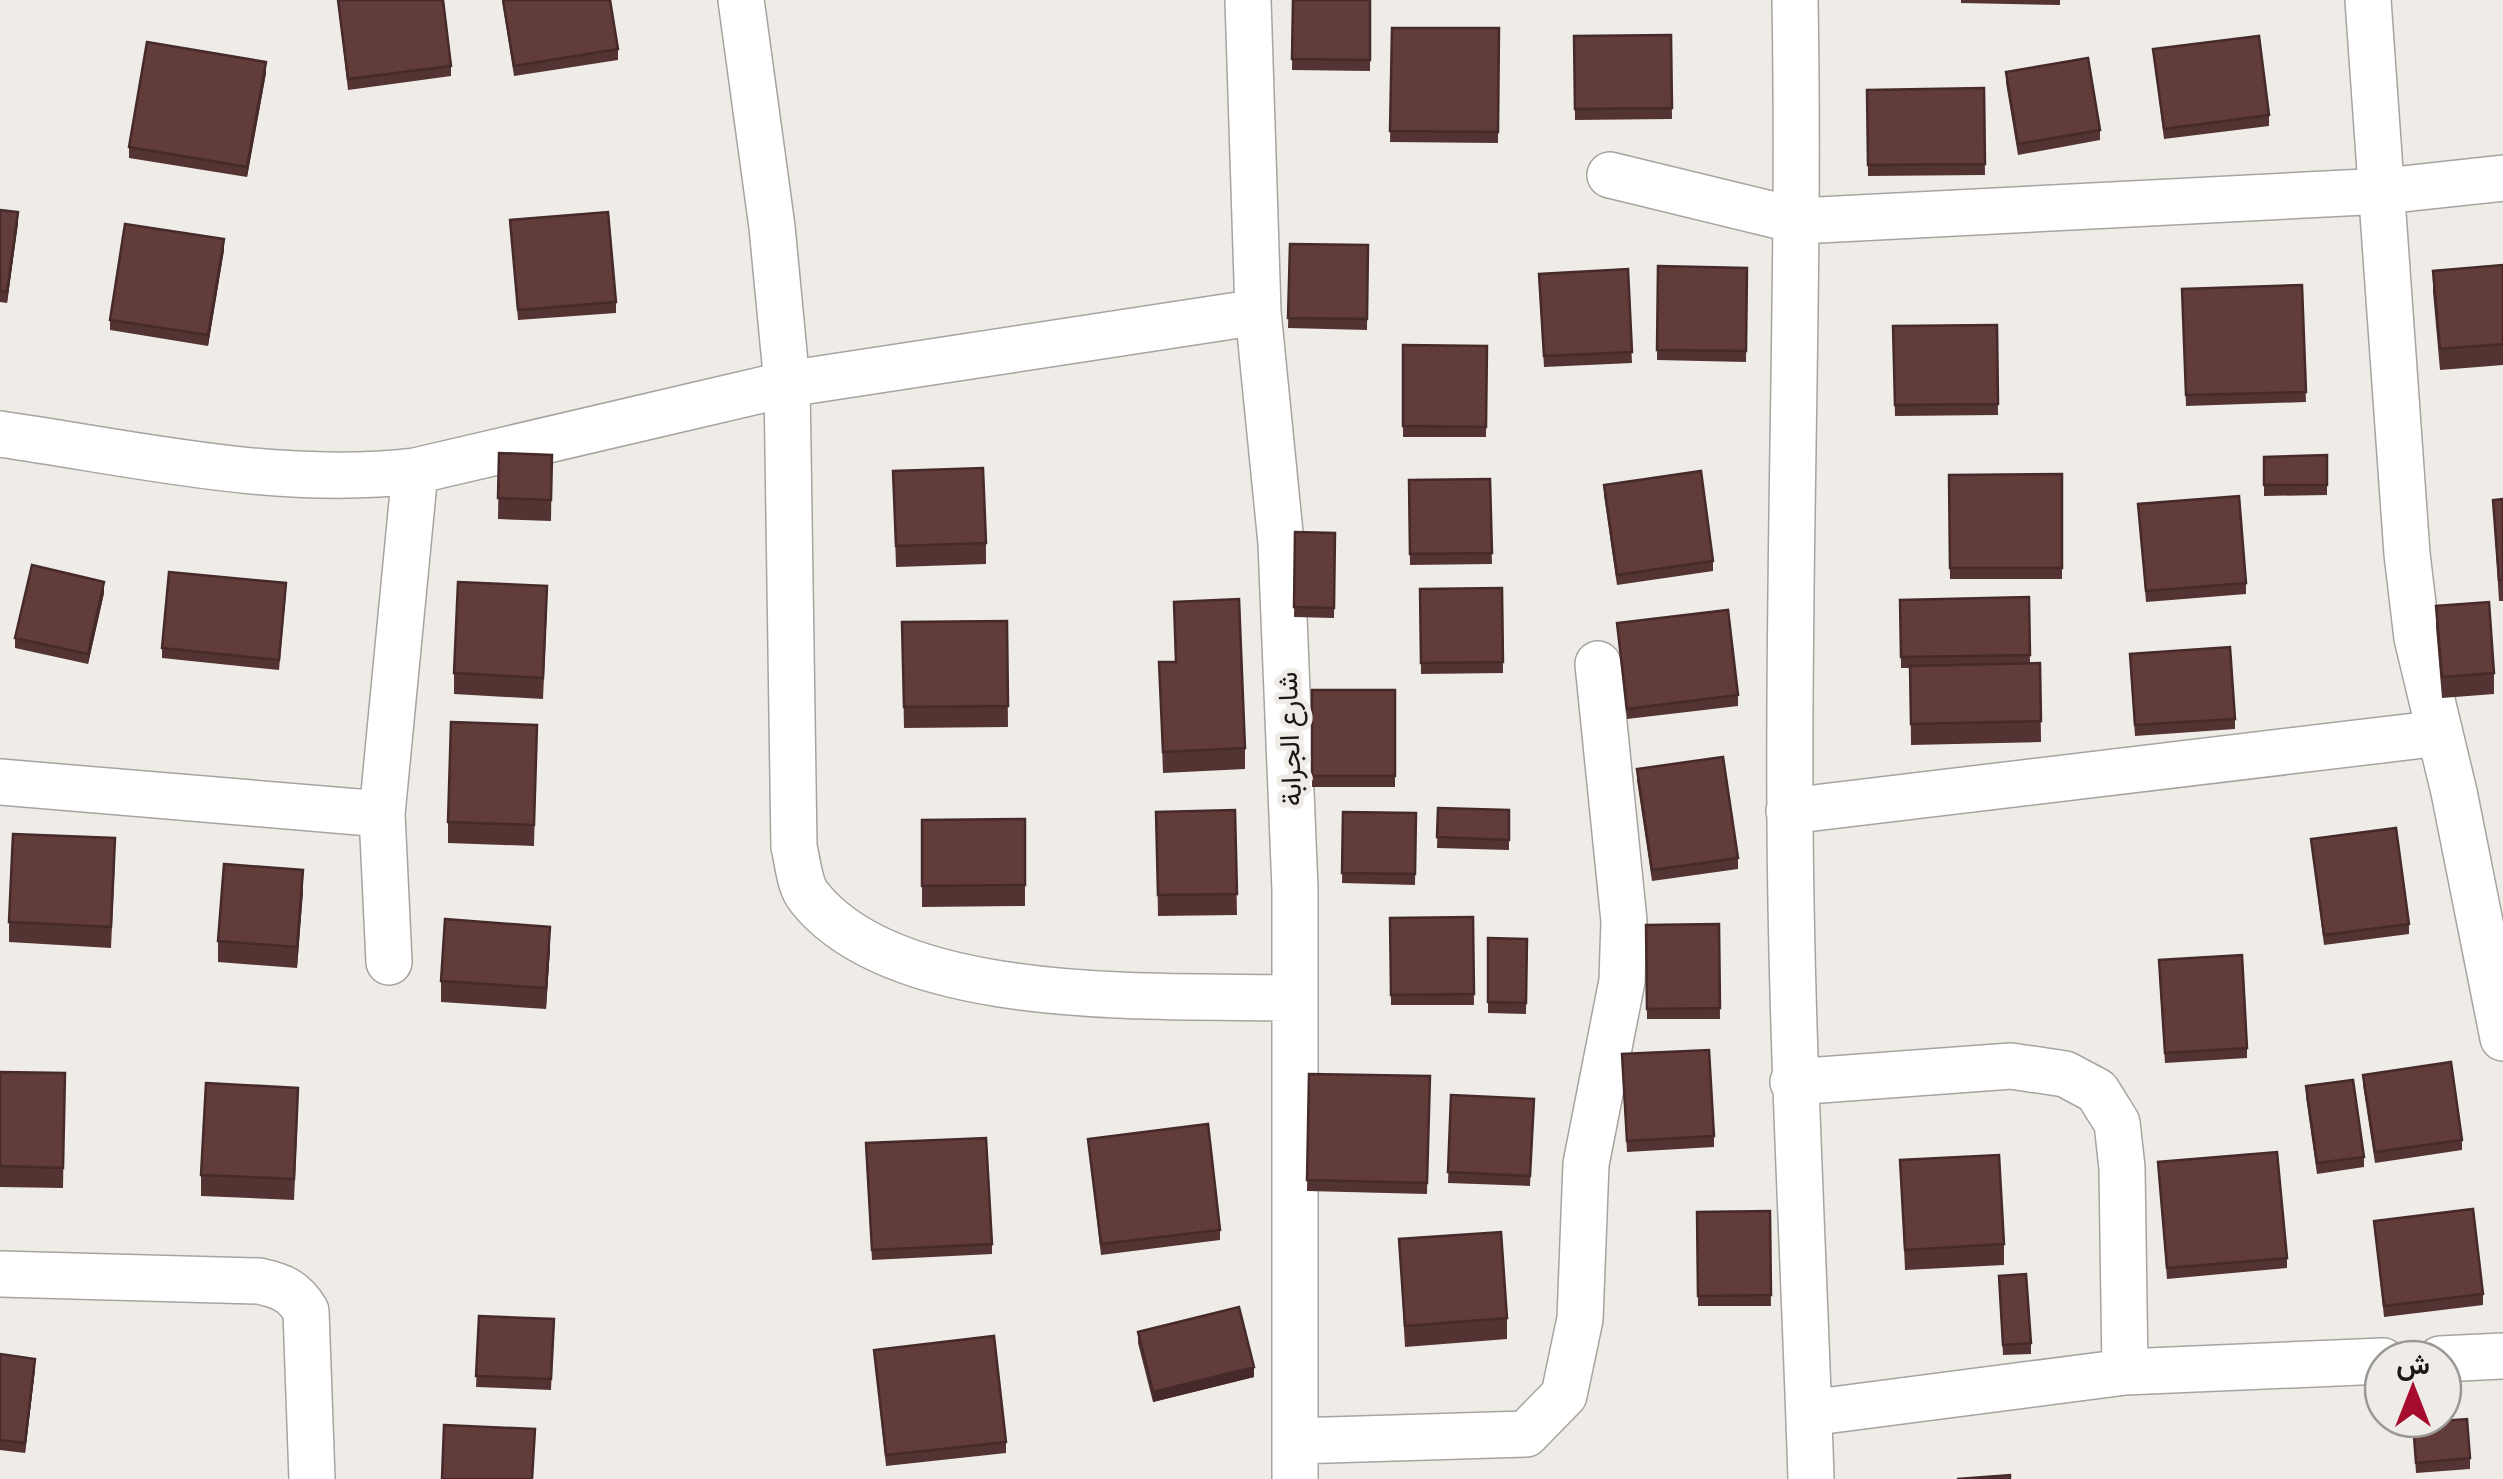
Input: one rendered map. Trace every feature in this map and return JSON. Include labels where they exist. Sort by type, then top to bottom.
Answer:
[{"type":"street","points":[[741,0],[772,227],[787,384],[794,846],[806,894],[838,926],[895,956],[968,976],[1044,992],[1295,998]]},
{"type":"street","name":"شارع الجرابة","points":[[1248,0],[1258,312],[1281,543],[1295,998],[1295,1460]]},
{"type":"street","points":[[1794,0],[1799,221],[1790,812],[1793,1082],[1811,1479]]},
{"type":"street","points":[[2368,0],[2407,554],[2417,638],[2503,1038]]},
{"type":"street","points":[[1610,174],[1799,221],[2384,191],[2503,178]]},
{"type":"street","points":[[0,434],[290,478],[359,478],[415,471],[787,384],[1258,312]]},
{"type":"street","points":[[390,962],[382,814],[415,471]]},
{"type":"street","points":[[1295,1460],[1526,1434],[1564,1395],[1580,1319],[1586,1164],[1623,961],[1624,921],[1598,664]]},
{"type":"street","points":[[1790,812],[2440,733]]},
{"type":"street","points":[[0,782],[382,814]]},
{"type":"street","points":[[1793,1082],[2011,1066],[2065,1074],[2097,1091],[2116,1122],[2122,1168],[2125,1372]]},
{"type":"street","points":[[0,1274],[259,1281],[282,1286],[297,1295],[306,1312],[312,1479]]},
{"type":"street","points":[[2463,1358],[2503,1356]]},
{"type":"street","points":[[1809,1413],[2125,1372],[2363,1363]]},
{"type":"building","points":[[338,0],[443,0],[451,66],[348,79]]},
{"type":"building","points":[[503,0],[610,0],[618,49],[514,66]]},
{"type":"building","points":[[1293,0],[1370,0],[1370,60],[1292,59]]},
{"type":"building","points":[[1392,28],[1499,28],[1498,132],[1390,131]]},
{"type":"building","points":[[1671,35],[1672,108],[1575,109],[1574,36]]},
{"type":"building","points":[[2259,36],[2269,115],[2164,129],[2153,49]]},
{"type":"building","points":[[147,42],[266,62],[247,167],[129,147]]},
{"type":"building","points":[[2088,58],[2100,130],[2018,144],[2006,72]]},
{"type":"building","points":[[1984,88],[1985,164],[1868,165],[1867,90]]},
{"type":"building","points":[[0,210],[18,212],[7,292],[0,291]]},
{"type":"building","points":[[608,212],[616,302],[518,310],[510,220]]},
{"type":"building","points":[[125,224],[224,239],[208,335],[110,320]]},
{"type":"building","points":[[1290,244],[1368,245],[1367,319],[1288,318]]},
{"type":"building","points":[[2503,265],[2503,344],[2440,349],[2433,271]]},
{"type":"building","points":[[1658,266],[1747,268],[1746,351],[1657,350]]},
{"type":"building","points":[[1628,269],[1632,352],[1544,356],[1539,274]]},
{"type":"building","points":[[2302,285],[2306,392],[2186,395],[2182,289]]},
{"type":"building","points":[[1997,325],[1998,404],[1895,405],[1893,326]]},
{"type":"building","points":[[1403,345],[1487,346],[1486,427],[1403,426]]},
{"type":"building","points":[[499,453],[552,455],[551,500],[498,498]]},
{"type":"building","points":[[2327,455],[2327,485],[2264,485],[2264,457]]},
{"type":"building","points":[[983,468],[986,543],[896,546],[893,471]]},
{"type":"building","points":[[1701,471],[1713,561],[1617,575],[1604,485]]},
{"type":"building","points":[[2062,474],[2062,568],[1950,568],[1949,475]]},
{"type":"building","points":[[1490,479],[1492,553],[1410,554],[1409,480]]},
{"type":"building","points":[[2239,496],[2246,583],[2146,591],[2138,504]]},
{"type":"building","points":[[2503,499],[2503,580],[2499,580],[2493,500]]},
{"type":"building","points":[[1295,532],[1335,533],[1334,608],[1294,607]]},
{"type":"building","points":[[32,565],[104,582],[88,654],[15,638]]},
{"type":"building","points":[[169,572],[286,583],[279,660],[162,648]]},
{"type":"building","points":[[458,582],[547,586],[543,678],[454,673]]},
{"type":"building","points":[[1502,588],[1503,662],[1421,663],[1420,589]]},
{"type":"building","points":[[2029,597],[2030,655],[1901,657],[1900,600]]},
{"type":"building","points":[[1239,599],[1245,748],[1163,752],[1159,662],[1176,662],[1174,602]]},
{"type":"building","points":[[2489,602],[2494,673],[2442,677],[2436,606]]},
{"type":"building","points":[[1728,610],[1738,695],[1627,709],[1617,623]]},
{"type":"building","points":[[1007,621],[1008,706],[904,707],[902,622]]},
{"type":"building","points":[[2230,647],[2235,719],[2135,725],[2130,654]]},
{"type":"building","points":[[2040,663],[2041,721],[1911,724],[1910,666]]},
{"type":"building","points":[[1312,690],[1395,690],[1395,776],[1312,776]]},
{"type":"building","points":[[451,722],[537,725],[534,825],[448,822]]},
{"type":"building","points":[[1723,757],[1738,858],[1652,870],[1637,769]]},
{"type":"building","points":[[1438,808],[1509,810],[1509,840],[1437,837]]},
{"type":"building","points":[[1235,810],[1237,894],[1158,895],[1156,812]]},
{"type":"building","points":[[1343,812],[1416,813],[1415,874],[1342,873]]},
{"type":"building","points":[[1025,819],[1025,885],[922,886],[922,820]]},
{"type":"building","points":[[2396,828],[2409,924],[2324,935],[2311,839]]},
{"type":"building","points":[[13,834],[115,838],[111,927],[9,922]]},
{"type":"building","points":[[224,864],[303,870],[297,947],[218,941]]},
{"type":"building","points":[[1473,917],[1474,994],[1391,995],[1390,918]]},
{"type":"building","points":[[445,919],[550,927],[546,988],[441,981]]},
{"type":"building","points":[[1719,924],[1720,1008],[1647,1009],[1646,925]]},
{"type":"building","points":[[1488,938],[1527,939],[1526,1003],[1488,1002]]},
{"type":"building","points":[[2242,955],[2247,1048],[2165,1053],[2159,960]]},
{"type":"building","points":[[1709,1050],[1714,1136],[1627,1141],[1622,1054]]},
{"type":"building","points":[[2451,1062],[2462,1140],[2375,1152],[2363,1075]]},
{"type":"building","points":[[0,1072],[65,1073],[63,1168],[0,1166]]},
{"type":"building","points":[[1309,1074],[1430,1076],[1427,1183],[1307,1180]]},
{"type":"building","points":[[2353,1080],[2364,1157],[2317,1163],[2306,1086]]},
{"type":"building","points":[[206,1083],[298,1088],[294,1179],[201,1175]]},
{"type":"building","points":[[1451,1095],[1534,1099],[1530,1176],[1448,1172]]},
{"type":"building","points":[[1208,1124],[1220,1230],[1101,1244],[1088,1139]]},
{"type":"building","points":[[986,1138],[992,1244],[872,1250],[866,1143]]},
{"type":"building","points":[[2277,1152],[2287,1258],[2167,1268],[2158,1162]]},
{"type":"building","points":[[1999,1155],[2004,1244],[1905,1250],[1900,1160]]},
{"type":"building","points":[[2473,1209],[2483,1294],[2384,1306],[2374,1221]]},
{"type":"building","points":[[1770,1211],[1771,1295],[1698,1296],[1697,1212]]},
{"type":"building","points":[[1501,1232],[1507,1318],[1405,1326],[1399,1239]]},
{"type":"building","points":[[2026,1274],[2031,1343],[2003,1345],[1999,1276]]},
{"type":"building","points":[[1239,1307],[1254,1367],[1153,1392],[1138,1332]]},
{"type":"building","points":[[479,1316],[554,1319],[551,1379],[476,1376]]},
{"type":"building","points":[[994,1336],[1006,1442],[886,1455],[874,1350]]},
{"type":"building","points":[[0,1354],[35,1359],[25,1443],[0,1440]]},
{"type":"building","points":[[2463,1419],[2467,1419],[2470,1458],[2416,1463],[2414,1439],[2463,1439]]},
{"type":"building","points":[[444,1425],[535,1429],[532,1479],[442,1479]]},
{"type":"building","points":[[2010,1475],[2010,1479],[1957,1479]]}]
